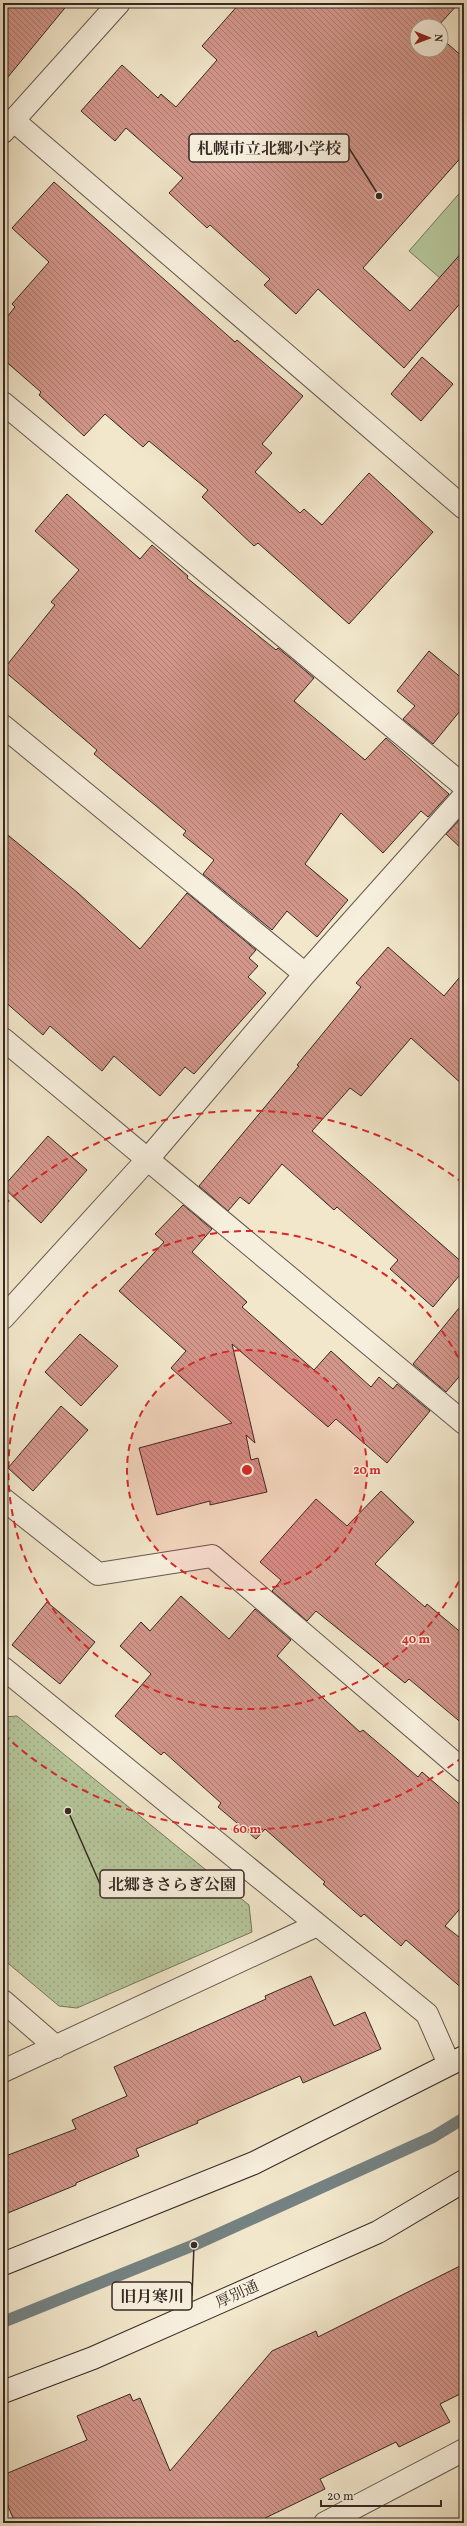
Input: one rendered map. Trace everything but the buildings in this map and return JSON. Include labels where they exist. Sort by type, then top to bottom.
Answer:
[{"type":"street","points":[[111,6],[8,126],[464,508]]},
{"type":"street","points":[[3,403],[464,786]]},
{"type":"street","points":[[3,726],[305,974]]},
{"type":"street","points":[[3,1318],[147,1160],[305,974],[464,796]]},
{"type":"street","points":[[3,1039],[464,1423]]},
{"type":"street","points":[[3,1499],[98,1574],[212,1556],[464,1771]]},
{"type":"street","points":[[3,1668],[427,2014],[457,2061],[254,2163],[3,2264]]},
{"type":"street","points":[[3,2071],[317,1925]]},
{"type":"street","points":[[3,2001],[56,2047]]},
{"type":"street","name":"厚別通","points":[[3,2392],[93,2358],[378,2232],[464,2181]]},
{"type":"street","points":[[325,2523],[464,2450]]},
{"type":"green space","points":[[464,188],[464,299],[409,251]]},
{"type":"green space","points":[[17,1716],[249,1905],[252,1932],[77,2008],[59,2006],[3,1959],[3,1717]]},
{"type":"waterway","points":[[3,2322],[194,2245],[433,2137],[464,2118]]},
{"type":"place","name":"札幌市立北郷小学校","points":[[379,196]]},
{"type":"place","name":"北郷きさらぎ公園","points":[[68,1811]]},
{"type":"place","name":"旧月寒川","points":[[194,2245]]}]
